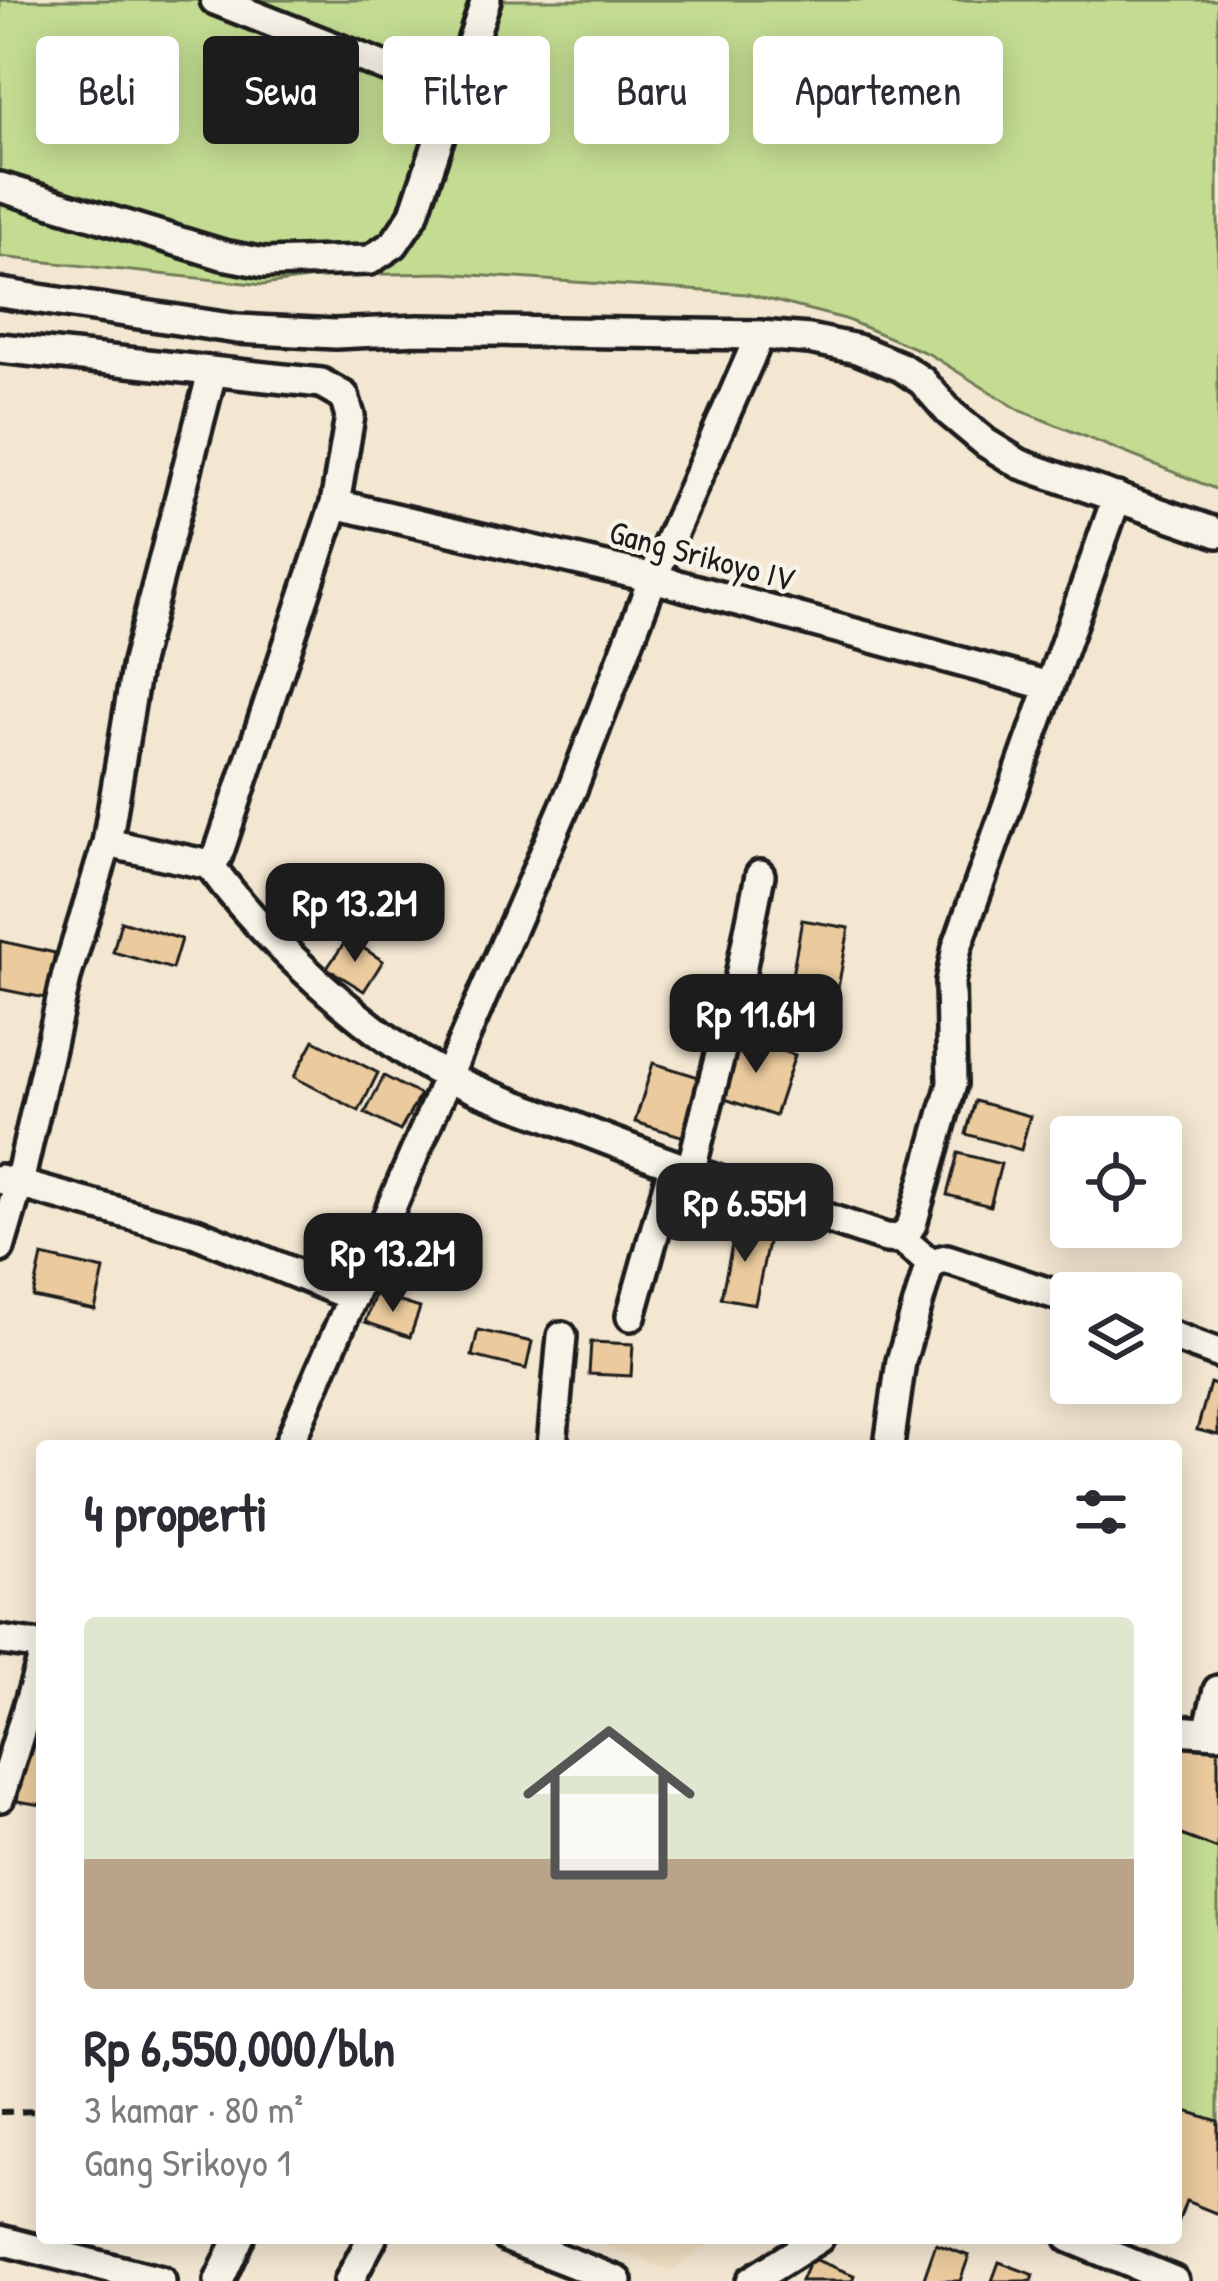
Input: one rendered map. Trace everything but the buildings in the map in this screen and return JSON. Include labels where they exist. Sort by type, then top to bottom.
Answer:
[{"type":"street","points":[[215,0],[383,66]]},
{"type":"street","points":[[474,36],[486,0]]},
{"type":"street","points":[[0,187],[223,255],[264,263],[370,260],[394,244],[413,216],[437,144]]},
{"type":"street","points":[[0,293],[257,330],[760,334],[809,339],[857,349],[902,367],[968,428],[1020,464],[1218,533]]},
{"type":"street","points":[[292,1440],[573,787],[653,578],[760,334]]},
{"type":"street","points":[[0,348],[322,383],[344,396],[350,416],[334,504],[218,855],[210,865],[199,866],[106,843]]},
{"type":"street","points":[[0,1248],[10,1181],[106,843],[137,662],[212,373]]},
{"type":"street","points":[[902,1239],[911,1224],[952,1084],[952,966],[1117,497]]},
{"type":"street","name":"Gang Srikoyo IV","points":[[334,504],[653,578],[1049,686]]},
{"type":"street","points":[[210,865],[236,902],[291,956],[369,1023],[447,1076],[681,1170],[886,1238],[902,1239],[930,1263]]},
{"type":"street","points":[[631,1316],[740,976],[760,875]]},
{"type":"street","points":[[10,1181],[196,1234],[353,1297]]},
{"type":"street","points":[[930,1263],[946,1259],[1050,1293]]},
{"type":"street","points":[[890,1440],[901,1361],[930,1263]]},
{"type":"street","points":[[553,1440],[562,1336]]},
{"type":"street","points":[[1182,1340],[1218,1353]]},
{"type":"street","points":[[0,1640],[36,1645]]},
{"type":"street","points":[[0,1797],[36,1680]]},
{"type":"street","points":[[1182,1730],[1213,1732],[1218,1690]]},
{"type":"street","points":[[0,2240],[161,2281]]},
{"type":"street","points":[[219,2281],[236,2244]]},
{"type":"street","points":[[349,2281],[369,2244]]},
{"type":"street","points":[[523,2244],[618,2281]]},
{"type":"street","points":[[751,2281],[810,2244]]},
{"type":"street","points":[[1085,2244],[1174,2281]]},
{"type":"path","points":[[0,2111],[36,2111]]},
{"type":"shaded area","points":[[600,2244],[710,2244],[671,2270]]},
{"type":"green space","points":[[0,0],[1218,0],[1218,490],[1021,411],[929,354],[845,319],[747,294],[444,273],[338,275],[263,285],[0,257]]},
{"type":"green space","points":[[1182,1835],[1218,1849],[1218,2121],[1182,2110]]}]
